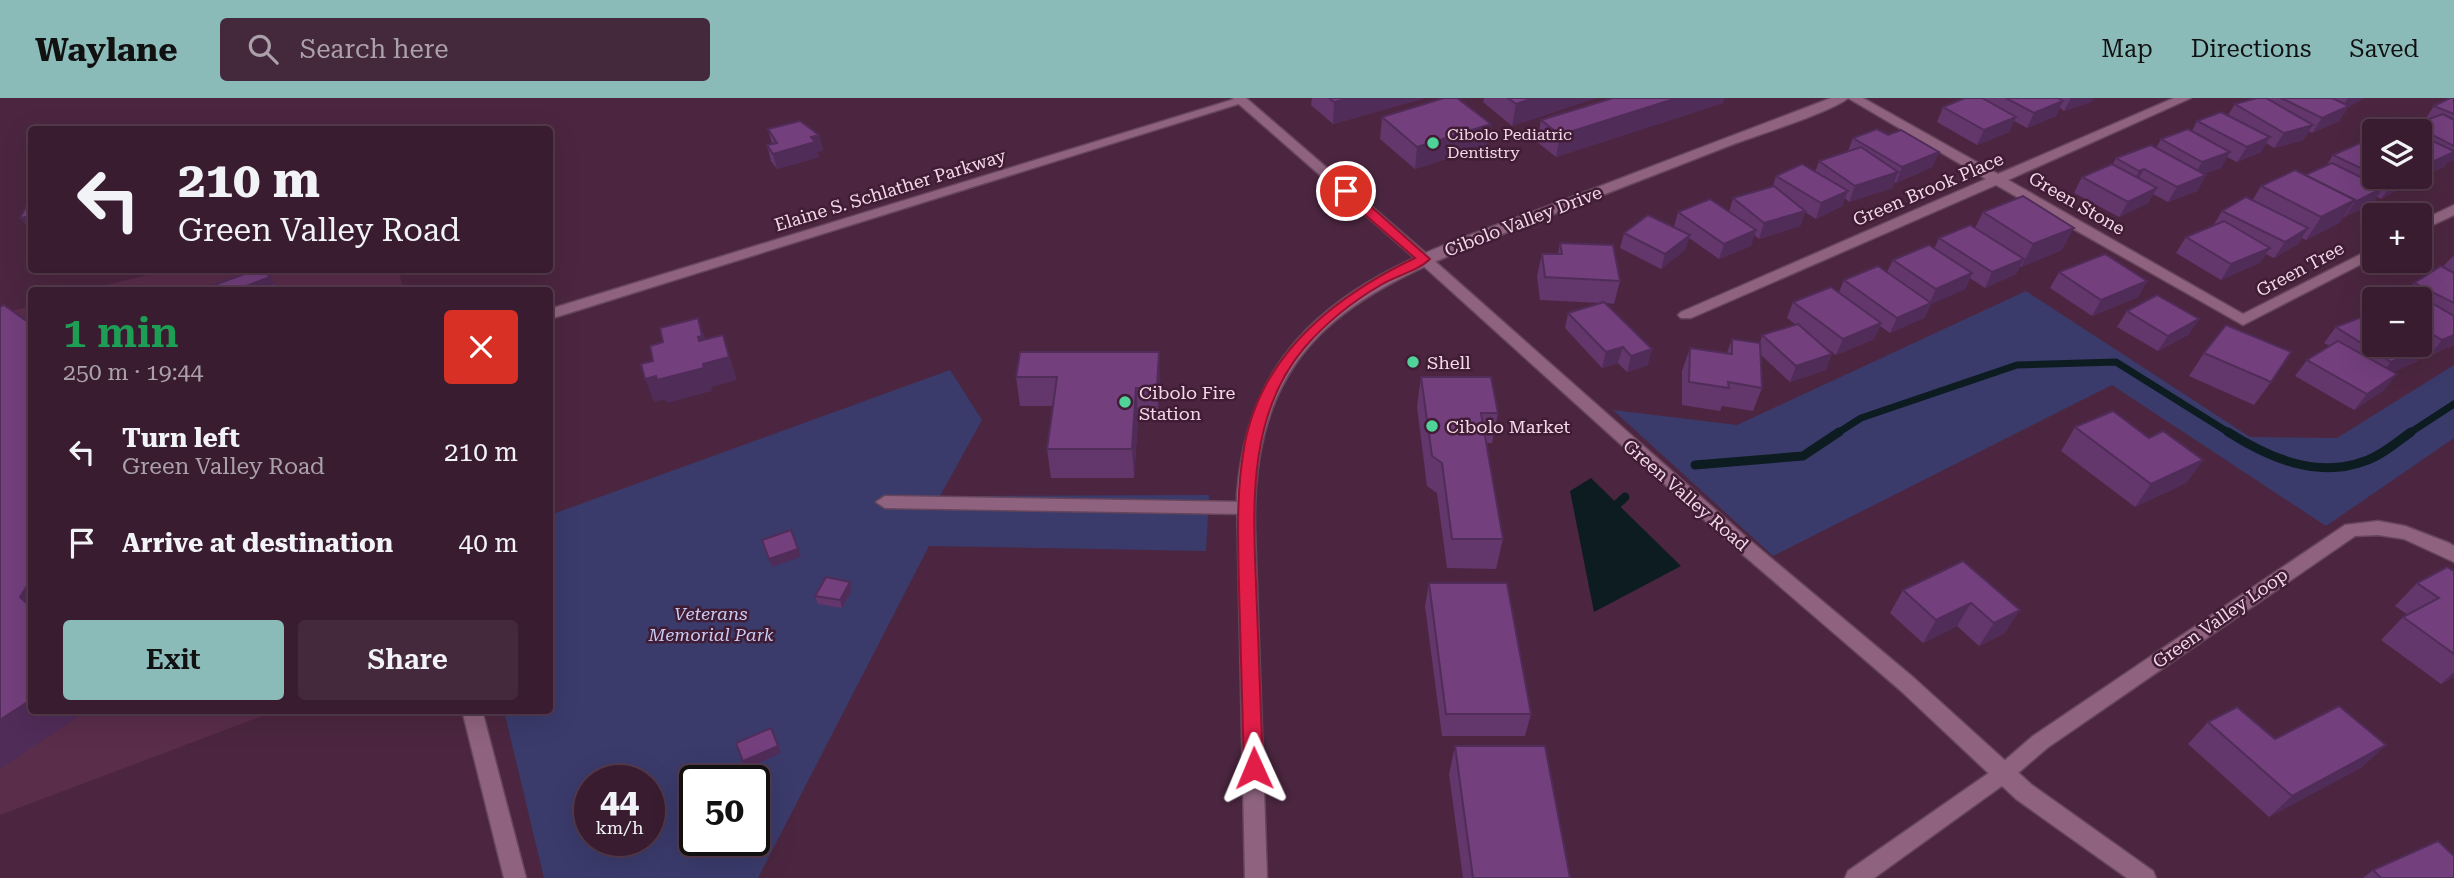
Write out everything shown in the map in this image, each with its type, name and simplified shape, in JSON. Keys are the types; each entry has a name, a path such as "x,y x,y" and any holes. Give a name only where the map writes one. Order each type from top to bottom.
{"street":[{"name":"Cibolo Valley Drive","path":"1256,878 1245,508 1251,447 1262,410 1279,375 1299,345 1328,317 1374,283 1424,259 1842,98"},
{"name":"Green Stone","path":"1854,98 2243,320"},
{"name":"Green Brook Place","path":"1686,315 2185,98"},
{"name":"Green Valley Road","path":"1240,100 1424,259 1576,398 1907,684 2003,774 2145,878"},
{"name":"Elaine S. Schlather Parkway","path":"553,313 1240,100"},
{"path":"2432,221 2454,209"},
{"name":"Green Tree","path":"2243,320 2362,258"},
{"path":"884,502 1245,508"},
{"name":"Green Valley Loop","path":"1856,878 2003,774 2040,742 2351,530 2385,528 2412,534 2454,555"},
{"path":"473,714 515,878"}],"shaded area":[{"path":"154,273 399,273 403,287 100,287"},
{"path":"28,307 28,714 267,714 0,815 0,314"},
{"path":"1591,478 1681,566 1594,612 1570,491"}],"green space":[{"path":"2026,291 2250,437 2337,438 2454,365 2454,438 2326,526 2112,385 1773,556 1613,410 1737,425"},
{"name":"Veterans Memorial Park","path":"950,370 982,420 940,496 1209,495 1206,551 929,546 770,855 770,765 679,765 679,856 769,856 758,878 544,878 505,714 553,714 553,514"}],"building":[{"path":"1329,98 1350,98 1334,102"},
{"path":"1444,98 1457,98 1491,124 1417,147 1382,117"},
{"path":"1508,98 1534,98 1516,104"},
{"path":"1613,98 1677,98 1560,135 1541,120"},
{"path":"1965,98 1982,98 2016,117 1984,130 1943,107"},
{"path":"2006,98 2058,98 2063,101 2034,113"},
{"path":"2266,98 2313,125 2284,133 2235,104"},
{"path":"2281,98 2332,98 2349,106 2322,118"},
{"path":"2454,98 2454,114 2434,106"},
{"path":"2221,112 2270,137 2247,147 2197,121"},
{"path":"2443,114 2454,120 2454,146 2432,135 2432,119 2429,119"},
{"path":"800,121 819,135 811,137 815,142 773,154 767,145 777,143 768,129"},
{"path":"1877,129 1888,135 1901,130 1939,152 1902,167 1853,138"},
{"path":"2188,129 2230,152 2202,162 2161,139"},
{"path":"2432,141 2454,151 2432,162"},
{"path":"2362,144 2362,169 2333,155"},
{"path":"2151,145 2206,175 2177,187 2116,158"},
{"path":"1861,147 1898,172 1855,186 1819,161"},
{"path":"2332,163 2362,178 2362,189 2381,189 2355,202 2305,175"},
{"path":"1802,164 1848,191 1821,203 1776,176"},
{"path":"2112,164 2157,188 2128,202 2082,177"},
{"path":"2295,170 2355,200 2321,217 2261,186"},
{"path":"1774,186 1805,211 1764,223 1733,198"},
{"path":"2023,196 2074,228 2033,244 1983,212"},
{"path":"2246,197 2308,228 2285,242 2222,211"},
{"path":"1710,199 1756,230 1724,244 1678,212"},
{"path":"28,203 28,217 20,218"},
{"path":"1648,215 1690,235 1665,254 1624,233"},
{"path":"2224,221 2270,248 2231,264 2186,237"},
{"path":"1970,225 2024,259 1992,272 1939,238"},
{"path":"1560,243 1613,245 1620,281 1545,277 1542,254 1562,254"},
{"path":"1929,245 1972,273 1936,289 1893,260"},
{"path":"2105,254 2147,281 2101,300 2059,272"},
{"path":"1878,266 1931,303 1897,318 1844,280"},
{"path":"2441,266 2454,273 2454,303 2432,292 2432,287 2422,287 2414,283"},
{"path":"248,273 267,273 270,277 244,287 208,287"},
{"path":"1831,287 1881,323 1843,339 1793,302"},
{"path":"2157,295 2199,319 2168,336 2127,311"},
{"path":"1604,302 1652,349 1631,356 1623,347 1606,352 1568,313"},
{"path":"2432,303 2454,316 2454,335 2442,340 2432,334"},
{"path":"4,305 28,322 28,584 20,597 28,604 28,702 0,720 0,307"},
{"path":"2362,317 2362,344 2336,327"},
{"path":"698,318 702,336 698,337 699,341 723,335 729,357 703,364 704,368 657,380 656,376 645,379 641,364 653,361 650,346 663,342 660,328"},
{"path":"1798,324 1832,354 1796,366 1762,335"},
{"path":"2226,325 2291,352 2271,382 2204,353"},
{"path":"1732,339 1760,343 1762,388 1728,382 1729,388 1689,382 1690,348 1732,354"},
{"path":"2338,341 2362,354 2362,357 2397,374 2367,394 2307,360"},
{"path":"1020,352 1159,352 1157,388 1136,388 1132,449 1047,449 1057,377 1016,377"},
{"path":"2383,357 2403,357 2391,362"},
{"path":"1421,377 1491,377 1498,413 1481,413 1503,539 1452,539 1442,463 1432,456"},
{"path":"2113,411 2149,438 2163,431 2203,460 2151,484 2075,427"},
{"path":"791,530 798,549 769,559 762,540"},
{"path":"1963,561 2020,610 1994,623 1971,603 1936,620 1903,590"},
{"path":"2447,567 2454,571 2454,654 2403,617 2439,598 2417,583"},
{"path":"826,577 850,582 840,600 815,596"},
{"path":"1429,583 1507,583 1531,714 1446,714"},
{"path":"2339,706 2386,745 2292,796 2208,722 2237,707 2275,739"},
{"path":"771,728 778,746 743,761 736,743"},
{"path":"1455,746 1545,746 1570,878 1473,878"},
{"path":"2438,841 2454,856 2454,878 2381,878 2373,870"}],"waterway":[{"path":"1836,434 1861,418 2017,365 2116,362 2231,434"},
{"path":"2410,432 2454,404"},
{"path":"2228,432 2277,457 2311,467 2329,468 2371,459 2410,432"},
{"path":"1695,465 1803,456 1836,434"},
{"path":"1612,509 1625,497"}],"place":[{"name":"Cibolo Pediatric Dentistry","path":"1433,143"},
{"name":"Shell","path":"1413,362"},
{"name":"Cibolo Fire Station","path":"1125,402"},
{"name":"Cibolo Market","path":"1432,426"}],"route":[{"path":"1254,768 1245,508 1251,447 1262,410 1279,375 1299,345 1328,317 1374,283 1424,259 1346,191"}]}
